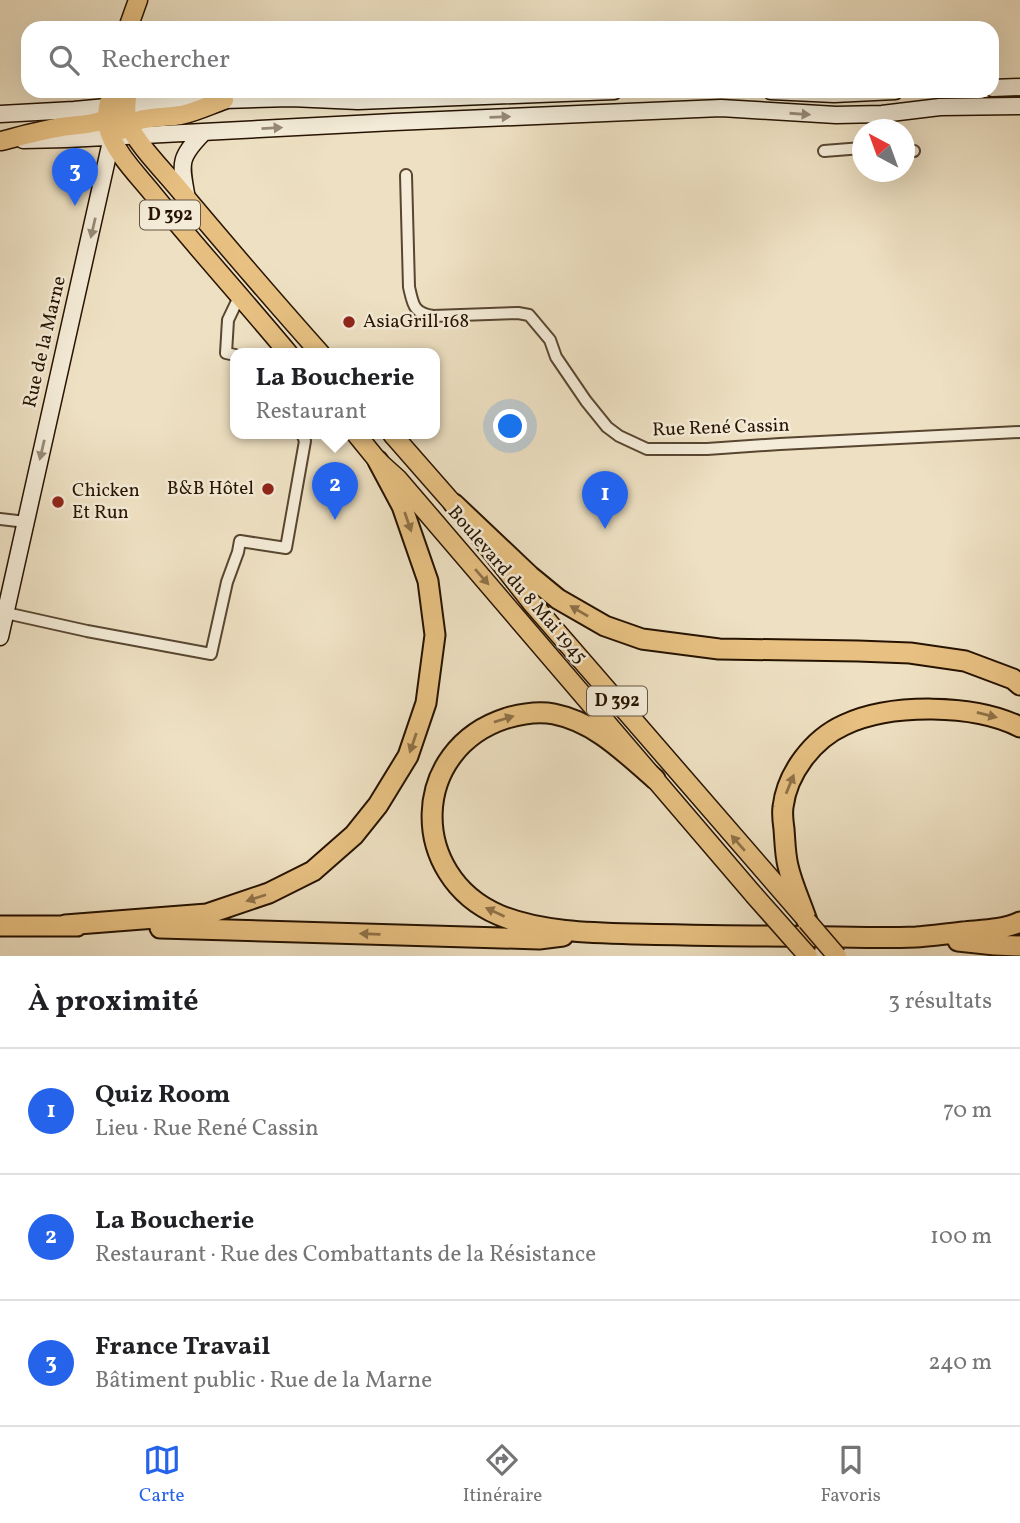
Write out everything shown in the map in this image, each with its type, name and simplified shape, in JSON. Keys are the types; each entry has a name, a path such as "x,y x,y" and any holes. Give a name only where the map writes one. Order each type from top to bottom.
{"highway":[{"path":"65,926 206,914 269,893 313,871 354,835 378,805 408,756 422,716 435,635 428,581 402,506 384,467"},
{"path":"454,504 558,599 606,626 642,639 719,649 910,653 965,662 1013,679 1020,685"},
{"path":"807,921 788,866 783,809 792,776 809,752 843,725 897,711 942,709 974,712 1020,727"},
{"path":"655,779 595,730 553,713 513,716 492,723 474,733 458,747 442,772 433,799 432,819 440,857 461,889 479,904 498,914 520,923 585,933 915,937 1020,946"},
{"path":"915,937 998,929 1020,922"},
{"path":"0,926 539,939 585,933"}],"main road":[{"path":"130,21 138,0"},
{"path":"143,21 146,0"},
{"path":"999,88 1020,87"},
{"path":"0,114 224,100 291,98 358,102 451,98"},
{"path":"132,130 143,118 180,115 224,100"},
{"path":"132,130 204,132 721,108 836,115 882,114 940,107 1020,106"},
{"path":"115,108 132,130"},
{"path":"115,108 132,130"},
{"path":"1,141 61,127 85,125 115,108"},
{"name":"D 392","path":"115,108 128,163 284,348"},
{"name":"Rue de la Marne","path":"0,637 115,108"},
{"name":"D 392","path":"132,130 187,199 316,348"},
{"path":"187,199 182,162 188,148 204,132"},
{"name":"Boulevard du 8 Mai 1945","path":"360,439 807,956"},
{"name":"Boulevard du 8 Mai 1945","path":"397,439 454,504 531,602 837,956"},
{"path":"384,467 411,455"}],"street":[{"path":"824,151 852,149"},
{"name":"Rue René Cassin","path":"406,175 409,287 417,310 424,315 433,316 518,313 529,315 550,340 556,357 593,410 607,427 632,443 647,449 707,449 1020,432"},
{"path":"230,354 228,320 240,295"},
{"path":"6,613 211,654 227,582 240,541 286,548 304,439"},
{"path":"0,519 26,522"}],"place":[{"name":"France Travail","path":"75,206"},
{"name":"AsiaGrill 168","path":"349,322"},
{"name":"B&B Hôtel","path":"268,489"},
{"name":"Chicken Et Run","path":"58,502"},
{"name":"La Boucherie","path":"335,520"},
{"name":"Quiz Room","path":"605,529"}]}
